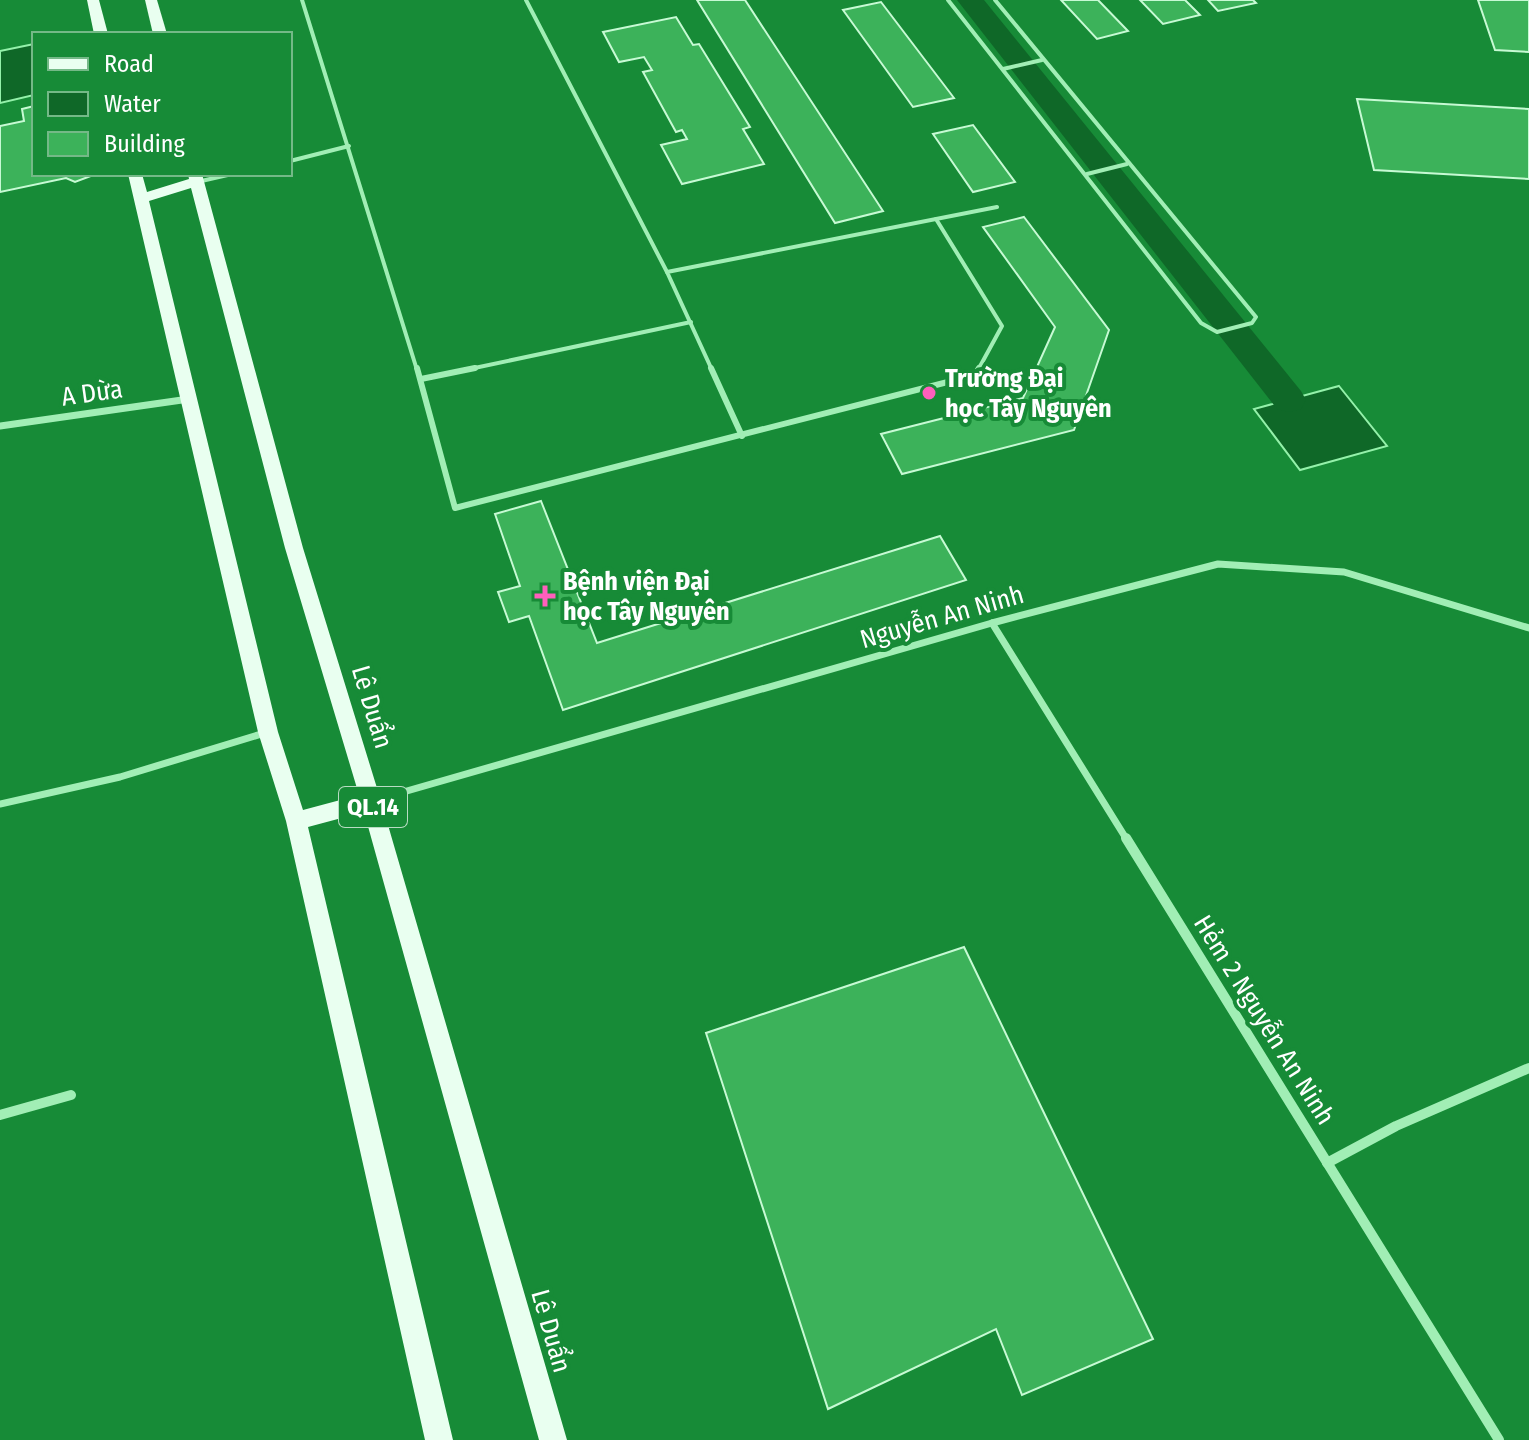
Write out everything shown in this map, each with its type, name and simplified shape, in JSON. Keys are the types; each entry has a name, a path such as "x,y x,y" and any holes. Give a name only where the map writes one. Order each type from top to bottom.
{"main road":[{"path":"93,0 101,32"},
{"path":"151,0 159,32"},
{"path":"136,176 268,732 296,821 439,1440"},
{"path":"141,198 196,178"},
{"name":"Lê Duẩn","path":"196,178 294,548 371,801 553,1440"},
{"path":"296,821 371,801"}],"street":[{"name":"A Dừa","path":"0,426 189,399"},
{"name":"Nguyễn An Ninh","path":"371,801 992,623 1218,564 1344,572 1529,628"},
{"name":"Hẻm 2 Nguyễn An Ninh","path":"992,623 1499,1440"},
{"path":"0,804 120,777 268,732"},
{"path":"1327,1163 1396,1126 1529,1068"},
{"path":"0,1115 71,1095"}],"lane":[{"path":"302,0 421,379 455,508 975,375 1002,326 936,219"},
{"path":"526,0 667,272 742,436"},
{"path":"948,0 1201,323 1217,332 1252,323 1256,317 1039,61 995,0"},
{"path":"1003,69 1039,61"},
{"path":"292,160 349,146"},
{"path":"1087,174 1127,164"},
{"path":"667,272 997,207"},
{"path":"421,379 691,322"}],"water":[{"path":"32,44 32,95 0,103 0,51"},
{"path":"1339,386 1387,446 1300,470 1254,409"}],"building":[{"path":"697,0 745,0 883,211 835,223"},
{"path":"1061,0 1098,0 1128,31 1097,39"},
{"path":"1140,0 1185,0 1200,15 1163,24"},
{"path":"1208,0 1253,0 1256,3 1218,11"},
{"path":"1478,0 1529,0 1529,52 1495,50"},
{"path":"881,2 954,98 913,107 843,10"},
{"path":"676,17 693,45 699,44 750,127 743,129 764,164 682,184 661,145 687,139 682,130 676,132 643,72 652,70 644,57 619,62 603,32"},
{"path":"1357,99 1529,109 1529,179 1374,170"},
{"path":"32,106 32,176 91,176 75,182 66,178 0,192 0,126 24,121 22,109"},
{"path":"973,125 1015,182 973,192 933,134"},
{"path":"1024,217 1109,330 1074,430 902,474 881,434 1023,398 1055,327 983,227"},
{"path":"541,501 597,643 940,536 966,580 563,710 529,616 509,622 498,592 520,586 495,514"},
{"path":"964,947 1153,1339 1022,1395 996,1329 828,1409 706,1033"}],"waterway":[{"path":"970,0 1289,400"}],"place":[{"name":"Trường Đại học Tây Nguyên","path":"929,393"},
{"name":"Bệnh viện Đại học Tây Nguyên","path":"545,596"}]}
